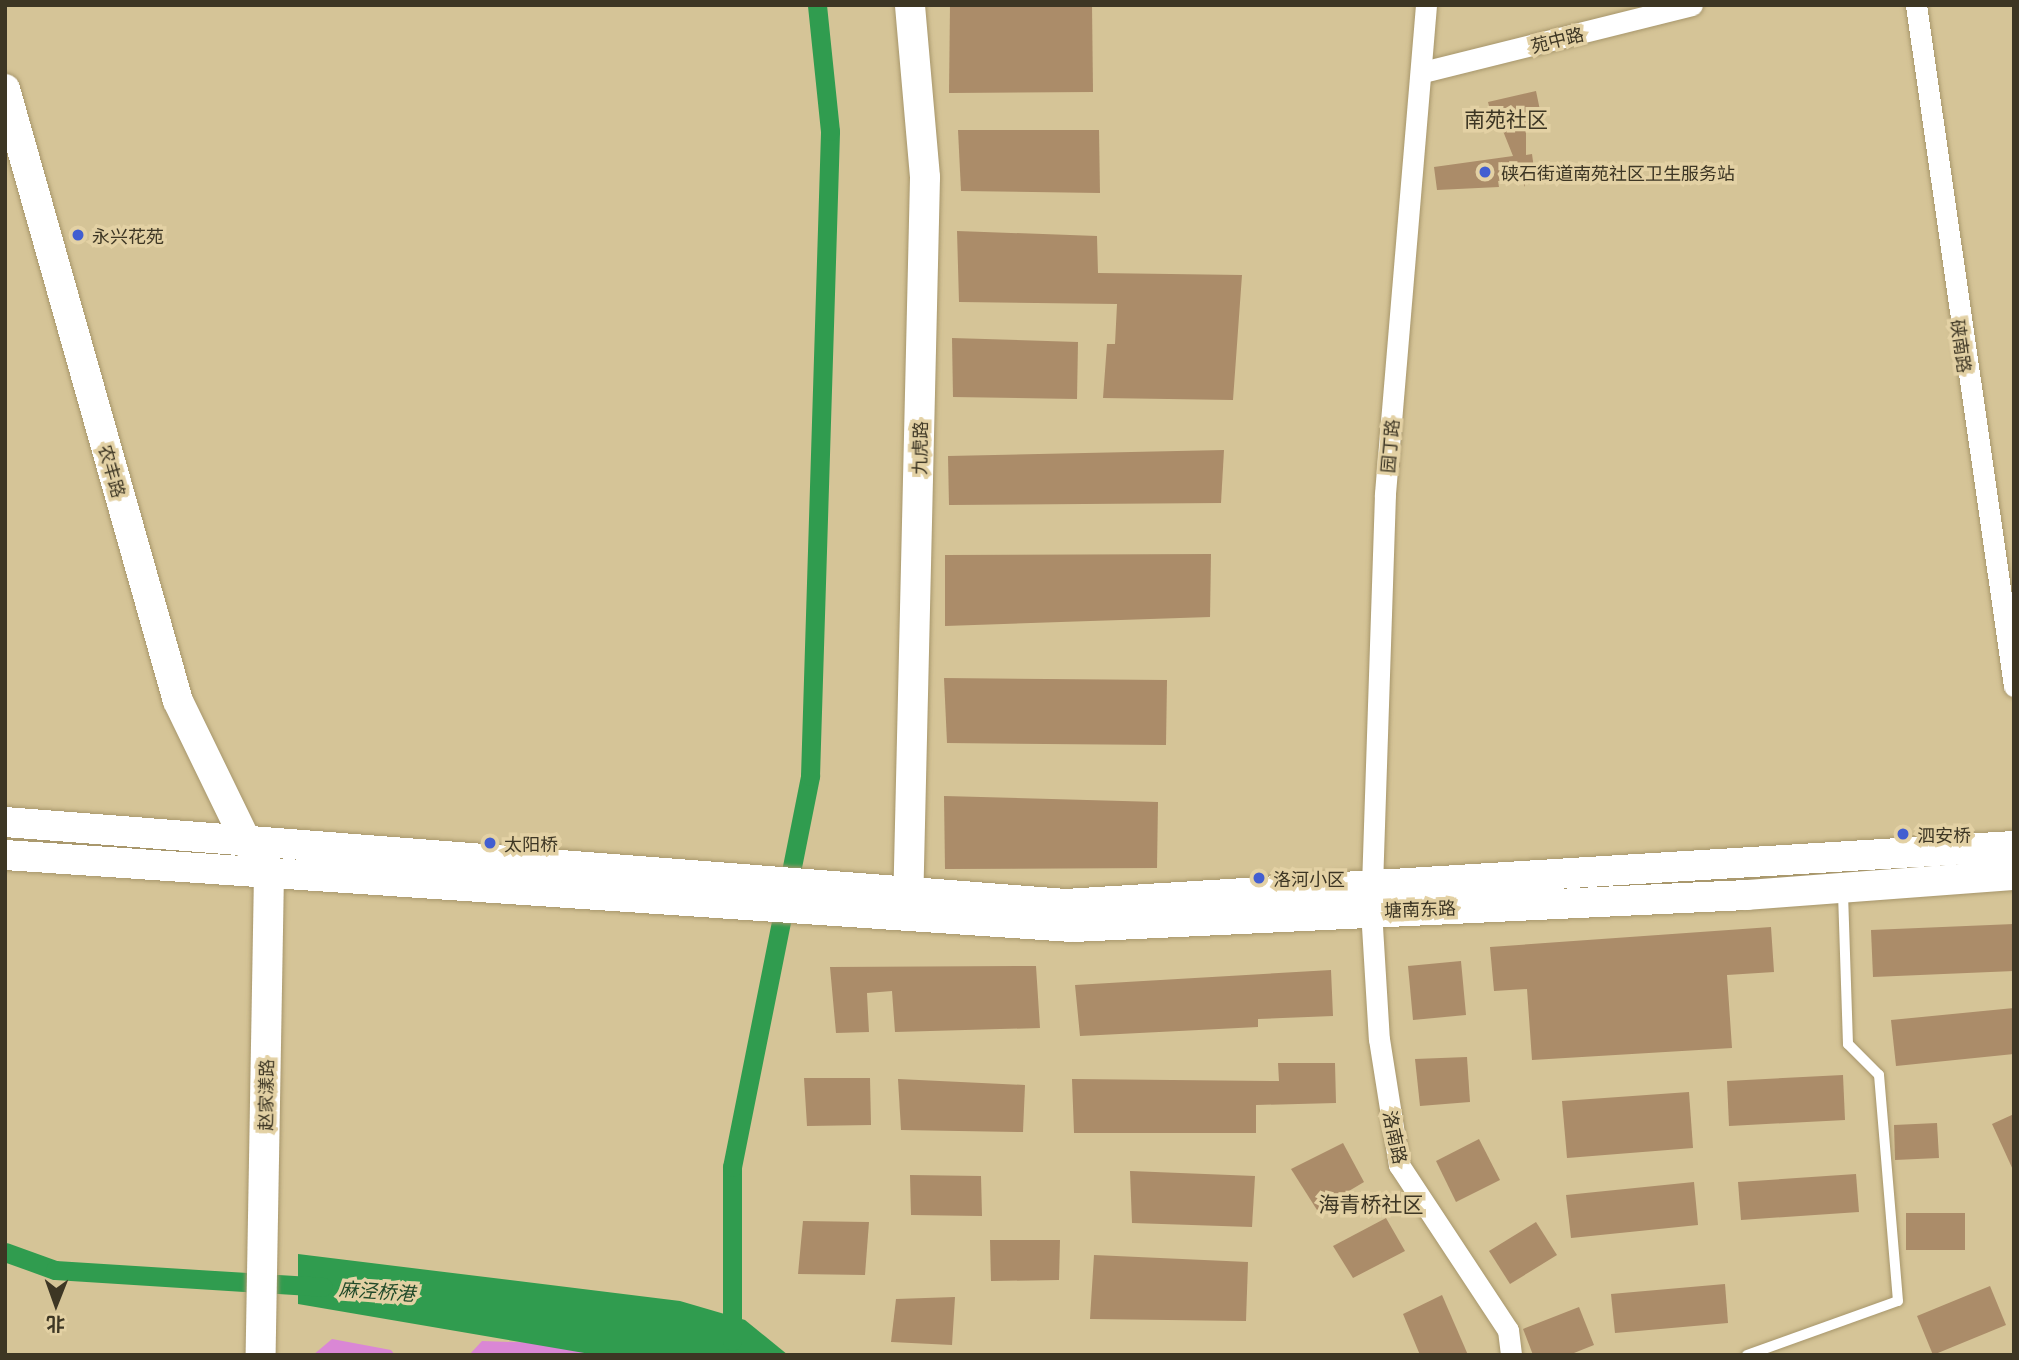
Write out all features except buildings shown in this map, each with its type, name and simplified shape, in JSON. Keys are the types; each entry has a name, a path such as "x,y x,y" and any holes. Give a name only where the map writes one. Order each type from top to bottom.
{"main road":[{"name":"九虎路","path":"908,904 925,177 910,5"},
{"name":"农丰路","path":"5,89 178,701 247,843"},
{"path":"5,822 247,843 746,893"},
{"path":"247,843 269,873"},
{"name":"塘南东路","path":"1842,873 2014,846"},
{"path":"5,855 269,873 746,893"},
{"name":"赵家漾路","path":"261,1355 269,873"},
{"name":"塘南东路","path":"746,893 908,904 1065,904 1371,899 1842,873 2014,876"}],"street":[{"name":"园丁路","path":"1371,899 1385,494 1423,72 1426,5"},
{"name":"苑中路","path":"1423,72 1692,5"},
{"name":"硖南路","path":"1916,5 2014,686"},
{"name":"洛南路","path":"1371,899 1379,1039 1399,1165 1508,1330 1511,1355"}],"lane":[{"path":"1747,1355 1898,1301 1879,1075 1848,1044 1842,873"}],"shaded area":[{"path":"332,1339 391,1350 395,1355 313,1355"},
{"path":"482,1341 574,1344 600,1355 469,1355"}],"water":[{"path":"298,1254 680,1301 745,1320 788,1355 596,1355 298,1304"}],"waterway":[{"path":"732,1341 732,1167 810,776 830,131 817,5"},
{"name":"麻泾桥港","path":"5,1252 55,1270 322,1287"}],"place":[{"name":"硖石街道南苑社区卫生服务站","path":"1485,172"},
{"name":"永兴花苑","path":"78,235"},
{"name":"泗安桥","path":"1903,834"},
{"name":"太阳桥","path":"490,843"},
{"name":"洛河小区","path":"1259,878"}],"district":[{"name":"南苑社区","path":"1506,118"},
{"name":"海青桥社区","path":"1371,1203"}]}
